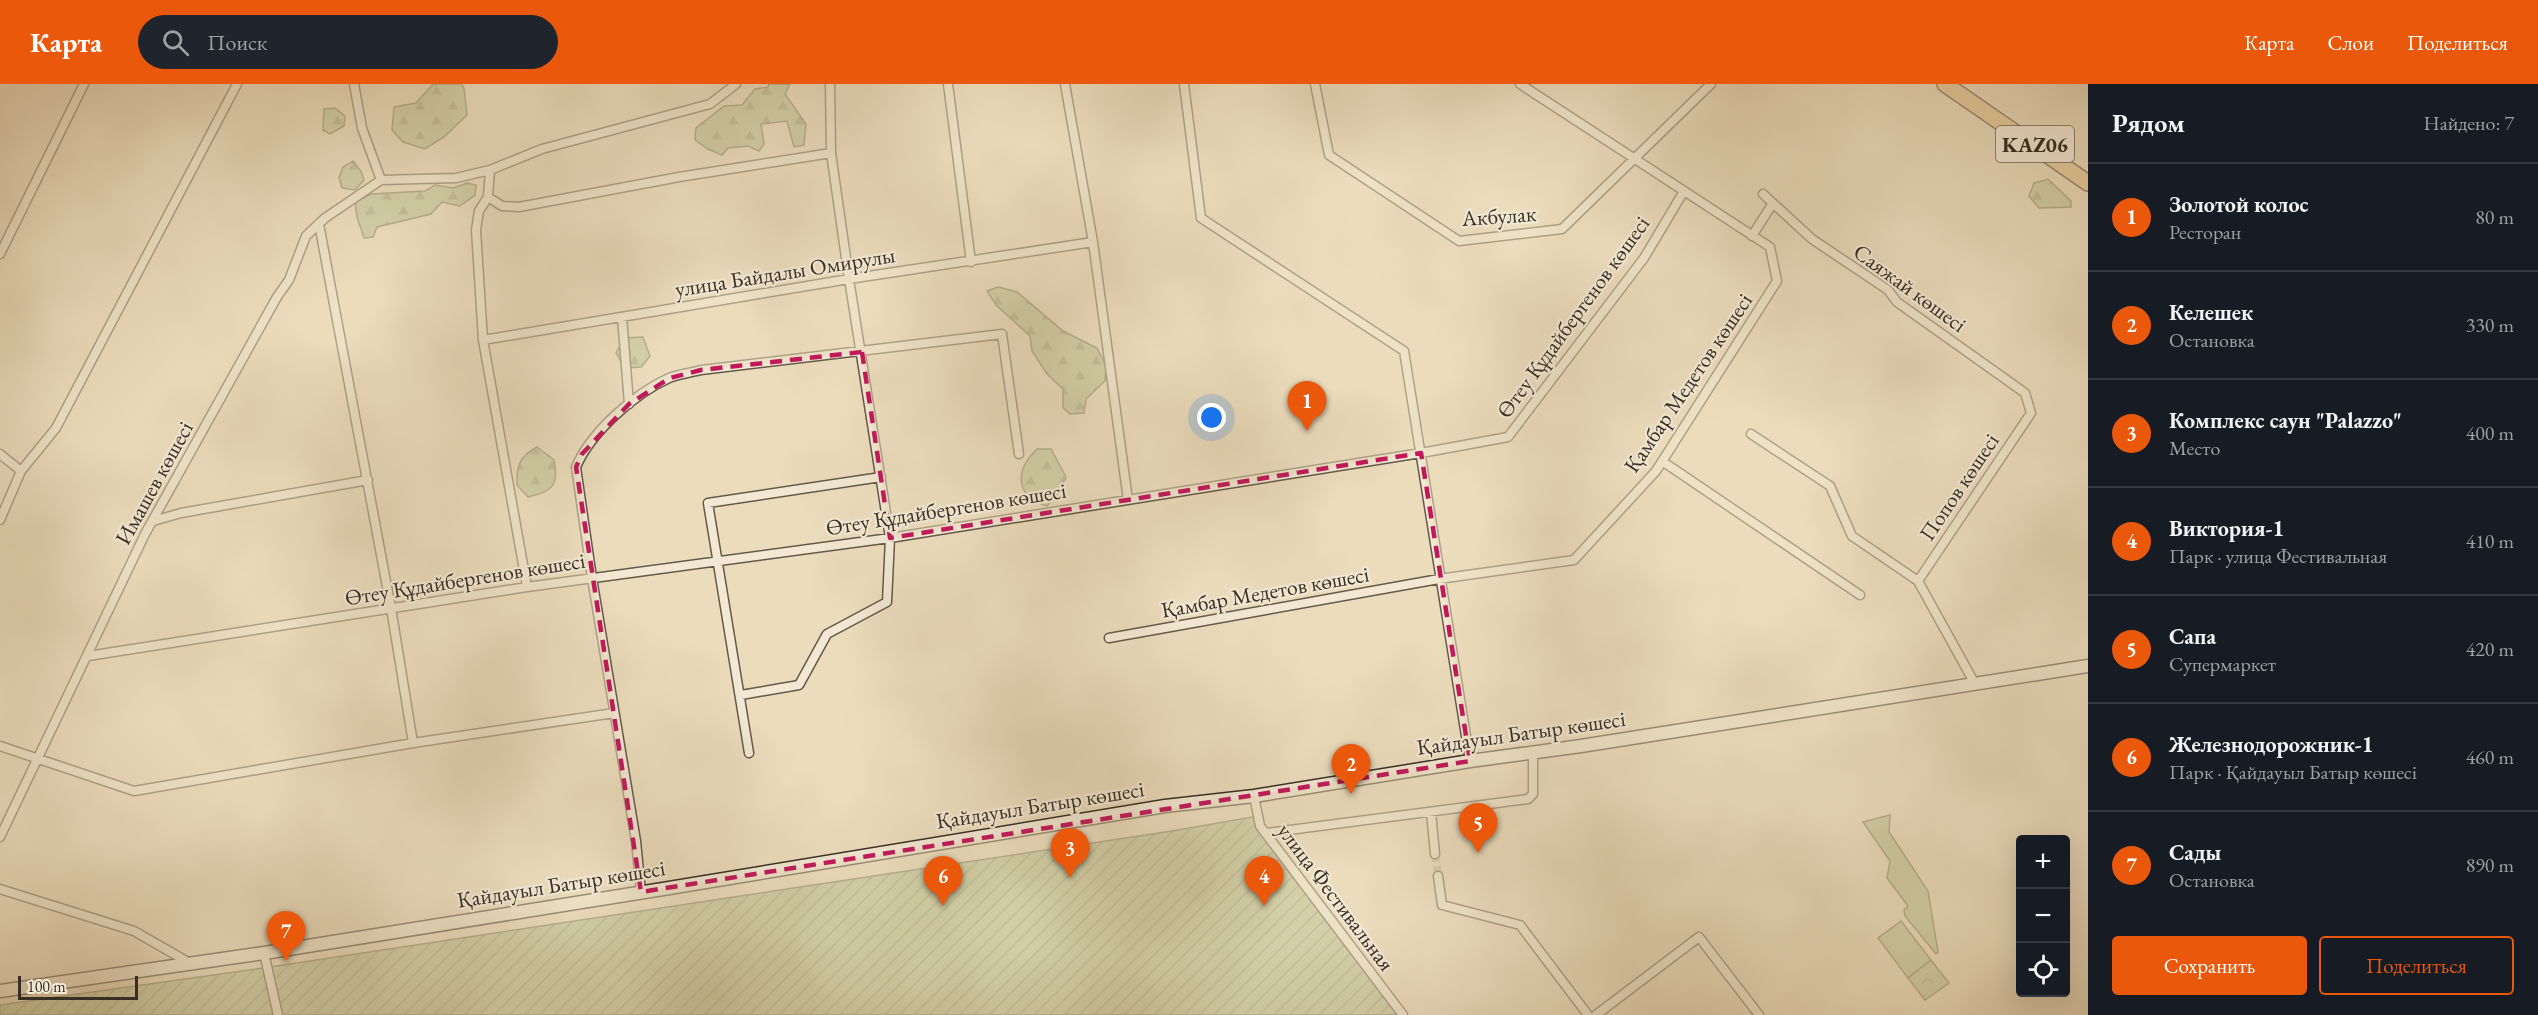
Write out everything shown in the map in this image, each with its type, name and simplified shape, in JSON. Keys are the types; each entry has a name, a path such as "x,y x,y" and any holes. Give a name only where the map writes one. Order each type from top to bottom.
{"highway":[{"name":"KАZ06","path":"1945,84 2088,183"}],"street":[{"path":"0,254 84,84"},
{"path":"0,520 21,471 56,428 237,84"},
{"path":"354,84 362,128 381,180 456,178 490,170 542,149 710,105 736,84"},
{"path":"741,695 799,685 828,634 887,602 890,538 831,153 830,84"},
{"path":"948,84 971,262"},
{"path":"1065,84 1093,242 1128,500"},
{"path":"1184,84 1201,218 1404,351 1470,761"},
{"name":"Акбулак","path":"1315,84 1329,155 1459,241 1562,229 1711,84"},
{"name":"Қамбар Медетов көшесі","path":"1109,638 1439,579 1574,560 1656,471 1778,281 1770,248 1520,84"},
{"path":"488,197 502,206 519,207 679,177 831,153"},
{"path":"490,170 488,197 479,211 476,230 483,340 527,587"},
{"name":"Имашев көшесі","path":"0,837 145,534 277,297 289,280 306,236 319,224 381,180"},
{"name":"Өтеу Құдайбергенов көшесі","path":"88,656 527,587 890,538 1508,437 1644,258 1684,191"},
{"name":"Саяжай көшесі","path":"1763,194 1812,240 1888,290 1897,303 2025,393 2031,413"},
{"path":"1752,236 1773,203"},
{"path":"319,224 392,608 413,743"},
{"name":"улица Байдалы Омирулы","path":"483,340 849,279 1093,242"},
{"path":"622,316 629,404"},
{"path":"641,892 636,841 576,467 582,454 599,432 643,393 670,378 701,370 1002,334 1019,454"},
{"name":"Попов көшесі","path":"1918,580 2031,413"},
{"path":"1752,434 1830,486 1852,536 1918,580 1975,684"},
{"path":"0,454 21,471"},
{"path":"1662,461 1860,595"},
{"path":"749,753 708,503 881,477"},
{"path":"153,521 181,513 368,480"},
{"name":"Қайдауыл Батыр көшесі","path":"0,991 188,962 264,953 1136,810 1254,796 2088,666"},
{"path":"0,746 134,791 413,743 614,713"},
{"path":"1266,834 1530,798 1533,794 1533,752"},
{"name":"улица Фестивальная","path":"1254,796 1260,826 1403,1015"},
{"path":"1431,812 1435,854"},
{"path":"1438,876 1442,905 1520,926 1588,1015"},
{"path":"0,889 134,932 188,962"},
{"path":"1596,1015 1699,937 1759,1015"},
{"path":"264,953 278,1015"}],"highlighted area":[{"path":"862,352 890,538 1421,453 1470,761 641,892 576,467 582,454 629,404 670,378 701,370"}],"green space":[{"path":"433,84 461,84 464,88 467,115 444,137 425,149 403,142 392,130 394,107 416,103"},
{"path":"769,84 790,84 785,94 806,124 804,145 794,147 787,121 761,124 764,144 759,151 748,146 728,148 722,155 695,140 696,128 724,106 742,105 755,89 768,87"},
{"path":"335,108 345,116 344,126 330,134 323,130 324,109"},
{"path":"353,161 361,171 364,180 355,190 342,188 339,178 343,167"},
{"path":"2048,179 2071,201 2071,207 2039,208 2029,196 2034,183"},
{"path":"467,183 476,185 475,195 460,206 442,202 431,214 377,227 373,237 364,238 355,202 371,194 425,191 435,185 453,188"},
{"path":"998,287 1017,292 1063,331 1097,348 1106,366 1105,381 1086,399 1084,413 1070,414 1063,408 1063,389 1047,374 1032,351 1030,336 996,305 987,291"},
{"path":"643,337 650,356 641,367 625,368 616,353 624,338"},
{"path":"537,447 554,460 554,482 543,493 528,497 517,485 517,472 523,458"},
{"path":"1037,449 1051,449 1066,477 1059,492 1047,506 1036,502 1029,496 1021,482 1024,466"},
{"path":"1890,815 1889,832 1928,891 1938,952 1936,954 1905,916 1904,910 1908,906 1887,878 1890,861 1863,822"},
{"path":"1258,816 1260,826 1403,1015 0,1015 0,1005 270,967 1172,831"},
{"path":"1901,921 1931,960 1908,978 1878,938"},
{"path":"1931,960 1949,983 1925,1000 1908,978"}],"tunnel":[{"path":"1435,854 1438,876"}],"place":[{"name":"Золотой колос","path":"1307,431"},
{"name":"Келешек","path":"1351,794"},
{"name":"Сапа","path":"1478,853"},
{"name":"Комплекс саун \"Palazzo\"","path":"1070,878"},
{"name":"Железнодорожник-1","path":"943,906"},
{"name":"Виктория-1","path":"1264,906"},
{"name":"Сады","path":"286,961"}]}
